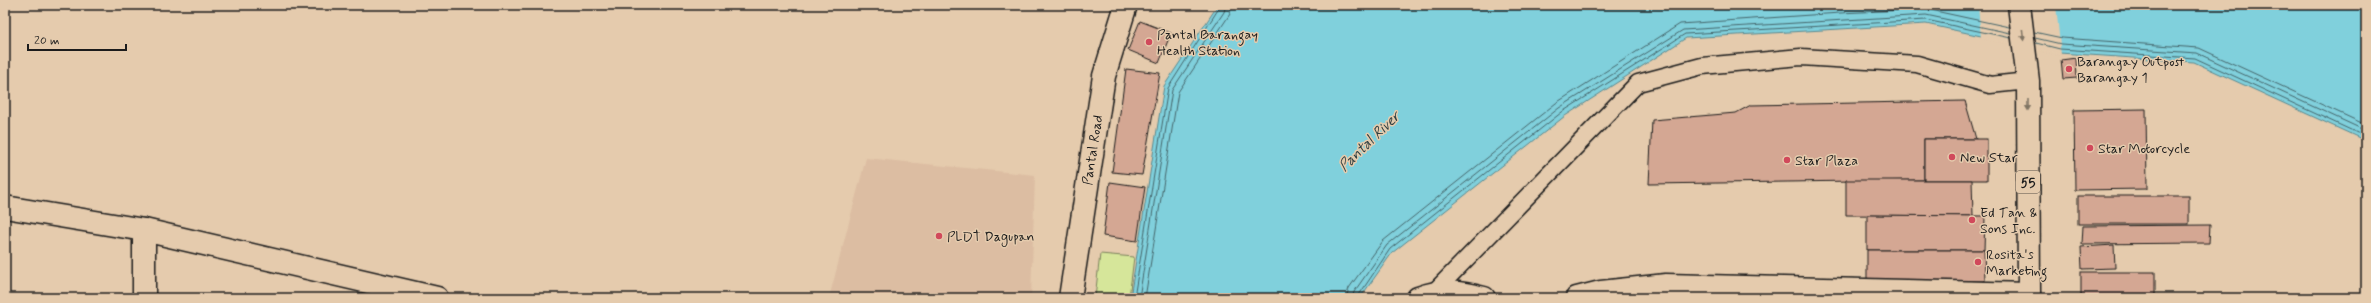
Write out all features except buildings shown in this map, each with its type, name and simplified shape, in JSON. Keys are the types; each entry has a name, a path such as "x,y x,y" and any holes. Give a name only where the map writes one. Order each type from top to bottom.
{"street":[{"name":"Pantal Road","path":"1070,298 1104,76 1126,5"},
{"name":"55","path":"2019,5 2027,73 2029,296"},
{"path":"5,207 144,230 437,298"},
{"path":"144,230 144,298"},
{"path":"1578,298 1601,292 1666,286 2029,296"},
{"path":"1426,295 1456,291 1484,298"}],"lane":[{"path":"1426,295 1638,83 1702,66 1801,57 1917,64 1990,85 2027,73"}],"shaded area":[{"name":"PLDT Dagupan","path":"866,158 1035,175 1031,298 829,298"}],"green space":[{"path":"1100,254 1134,257 1129,298 1095,298"}],"water":[{"name":"Pantal River","path":"1218,5 2366,5 2366,141 2194,62 2059,53 1926,24 1686,38 1565,116 1392,253 1360,298 1130,298 1164,86"}],"pier":[{"path":"1978,5 2056,5 2061,55 1981,38"}],"place":[{"name":"Pantal Barangay Health Station","path":"1149,42"},
{"name":"Barangay Outpost Barangay 1","path":"2069,69"},
{"name":"Star Motorcycle","path":"2090,148"},
{"name":"New Star","path":"1952,157"},
{"name":"Star Plaza","path":"1787,160"},
{"name":"Ed Tan & Sons Inc.","path":"1972,220"},
{"name":"PLDT Dagupan","path":"939,236"},
{"name":"Rosita's Marketing","path":"1978,262"}]}
